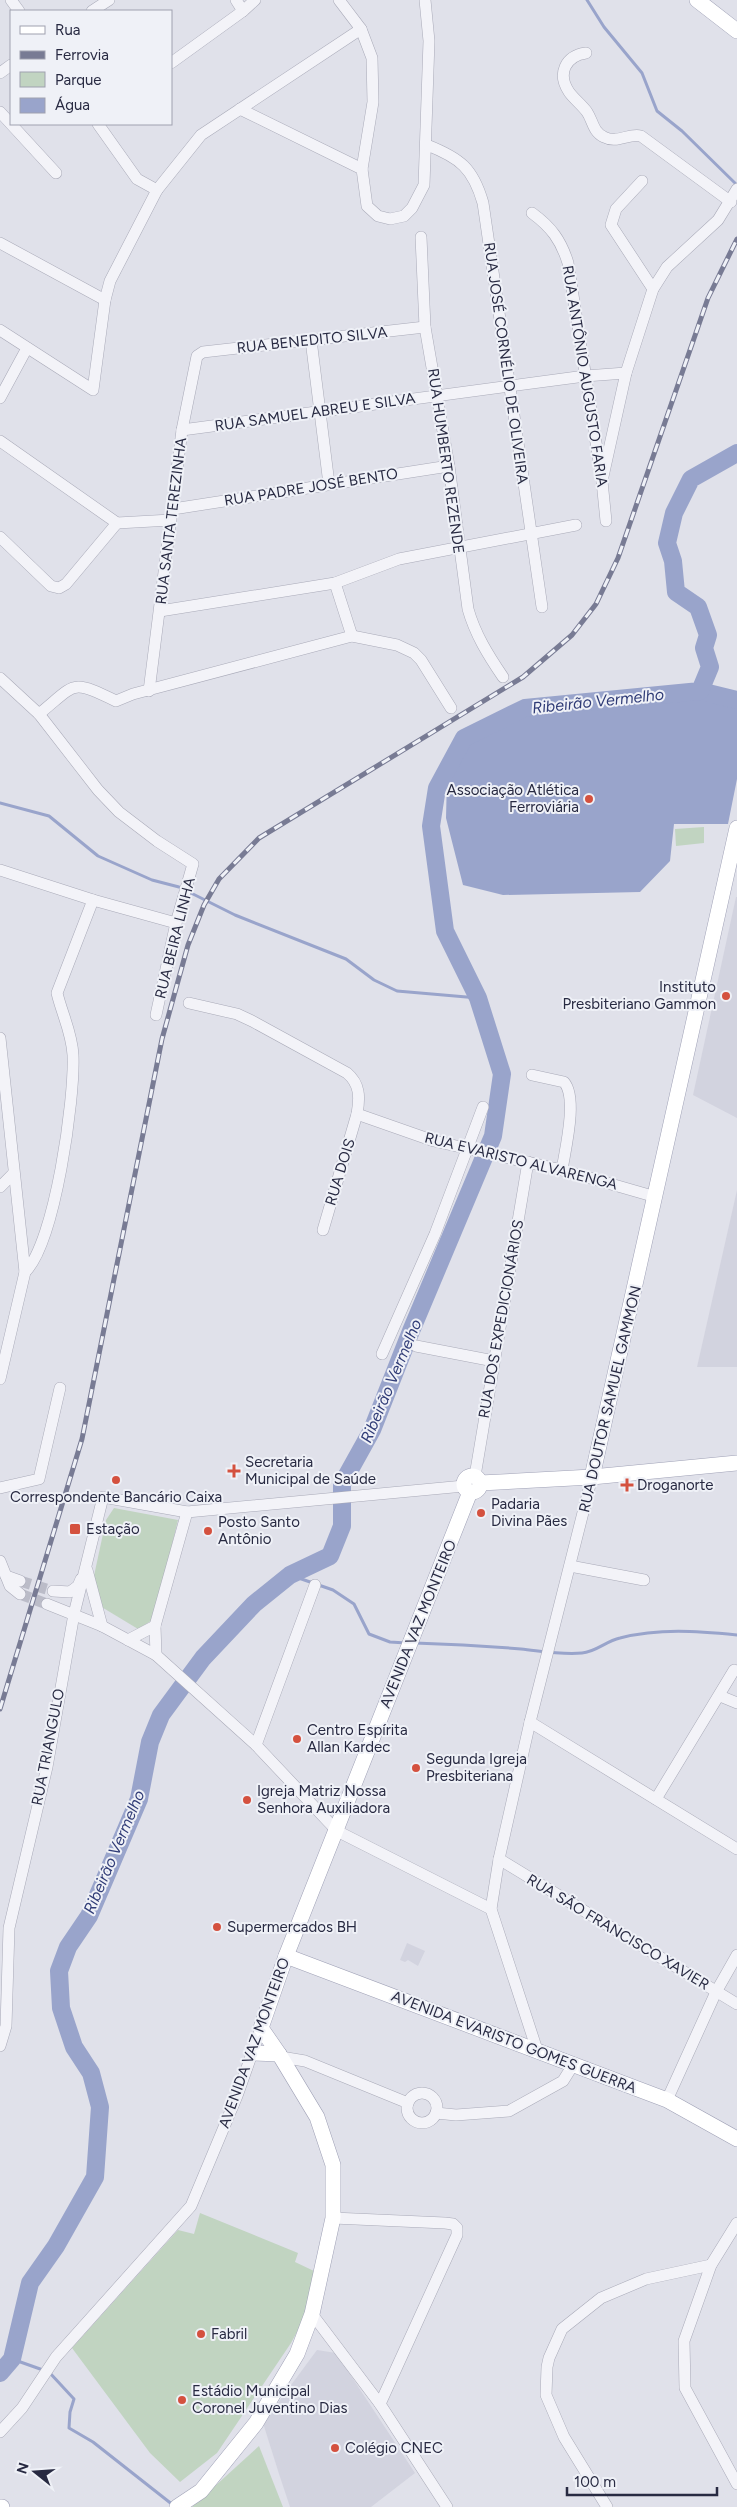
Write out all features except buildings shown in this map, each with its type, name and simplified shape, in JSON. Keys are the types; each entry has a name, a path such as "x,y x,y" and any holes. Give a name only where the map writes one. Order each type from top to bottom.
{"main road":[{"path":"697,0 737,31"},
{"name":"RUA DOUTOR SAMUEL GAMMON","path":"592,1477 656,1197 687,1044 737,828"},
{"path":"472,1484 592,1477 737,1463"},
{"name":"AVENIDA VAZ MONTEIRO","path":"260,2028 286,1956 337,1831 472,1484"},
{"name":"AVENIDA EVARISTO GOMES GUERRA","path":"286,1956 667,2100 737,2139"},
{"path":"268,2006 271,2031 280,2055"},
{"path":"177,2507 201,2491 256,2423 297,2354 312,2314 333,2218 333,2165 317,2117 280,2055 260,2028"},
{"path":"253,2054 280,2055"}],"street":[{"path":"94,10 109,0"},
{"path":"236,0 243,10"},
{"path":"172,62 256,0"},
{"path":"339,0 361,29 372,58 372,102 362,169 367,206 378,216 390,220 404,216 412,208 424,185 427,145 429,41 426,0"},
{"path":"0,330 93,390 105,300 110,281 157,190 201,135 361,29"},
{"path":"586,53 572,56 567,61 564,67 564,79 569,93 588,114 598,133 610,140 641,136 730,202"},
{"path":"240,109 362,169"},
{"path":"0,112 10,123"},
{"path":"12,125 56,173"},
{"path":"99,125 137,179 157,190"},
{"name":"RUA JOSÉ CORNÉLIO DE OLIVEIRA","path":"427,145 457,158 466,167 479,186 542,607"},
{"path":"642,181 616,209 611,222 612,229 653,289"},
{"path":"602,481 626,373 653,289 667,267 718,220 737,189"},
{"name":"RUA ANTÔNIO AUGUSTO FARIA","path":"532,213 545,223 563,246 568,263 602,481 606,521"},
{"name":"RUA HUMBERTO REZENDE","path":"421,237 426,327 449,466 458,547 468,609 474,628 485,651 503,677"},
{"path":"0,243 105,300"},
{"name":"RUA BENEDITO SILVA","path":"199,354 426,327"},
{"path":"311,340 329,484"},
{"path":"0,398 27,348"},
{"name":"RUA SANTA TEREZINHA","path":"149,690 182,430 194,364 199,354"},
{"name":"RUA SAMUEL ABREU E SILVA","path":"182,430 436,395 585,376 626,373"},
{"path":"0,441 117,524 66,584 57,588 51,586 0,536"},
{"name":"RUA PADRE JOSÉ BENTO","path":"117,524 329,484 449,466"},
{"path":"160,611 335,583 399,559 576,525"},
{"path":"335,583 352,636"},
{"path":"0,678 39,714 70,689 78,686 86,686 116,701 149,690 352,636 397,645 414,653 421,660 451,708"},
{"name":"RUA BEIRA LINHA","path":"39,714 98,790 119,812 157,841 192,862 192,873 176,923 156,1015"},
{"path":"0,870 93,900 176,923"},
{"path":"25,1272 32,1265 41,1248 57,1186 69,1119 73,1056 70,1031 58,998 58,987 93,900"},
{"name":"RUA DOIS","path":"189,1003 237,1014 346,1072 357,1083 359,1092 357,1114 323,1230"},
{"path":"0,1038 5,1127 13,1174 25,1272 0,1379"},
{"path":"532,1075 564,1082 568,1088 568,1132 562,1170"},
{"path":"382,1354 470,1150 483,1107"},
{"name":"RUA EVARISTO ALVARENGA","path":"357,1114 470,1150 562,1170 656,1197"},
{"name":"RUA DOS EXPEDICIONÁRIOS","path":"472,1484 528,1162"},
{"path":"0,1187 13,1174"},
{"path":"416,1346 494,1361"},
{"path":"0,1488 39,1479 60,1388"},
{"name":"RUA DOUTOR SAMUEL GAMMON","path":"538,2052 491,1909 499,1859 530,1722 592,1477"},
{"path":"156,1655 155,1626 186,1512 325,1498 357,1497 472,1484"},
{"name":"RUA TRIANGULO","path":"0,2046 6,2026 9,1928 46,1767 74,1614 103,1497 186,1512"},
{"path":"0,1561 10,1586 20,1594"},
{"path":"570,1566 644,1580"},
{"path":"54,1591 62,1593 75,1589 86,1568"},
{"path":"86,1568 102,1626"},
{"path":"6,1576 20,1581"},
{"path":"256,1745 315,1585"},
{"path":"47,1604 102,1626 156,1655 256,1745 337,1831 491,1909"},
{"path":"128,1640 155,1626"},
{"path":"656,1799 734,1670"},
{"path":"720,1696 737,1703"},
{"path":"530,1722 737,1849"},
{"name":"RUA SÃO FRANCISCO XAVIER","path":"499,1859 737,2004"},
{"path":"667,2100 716,1992 737,1955"},
{"name":"AVENIDA VAZ MONTEIRO","path":"0,2432 22,2408 56,2357 191,2206 253,2054 260,2028"},
{"path":"280,2055 305,2062 408,2103"},
{"path":"436,2113 456,2116 509,2111 563,2081 573,2065"},
{"path":"427,2094 434,2100 436,2113 430,2120 417,2122 408,2112 408,2103 414,2096 427,2094"},
{"path":"333,2218 445,2223 453,2224 457,2228 457,2235 380,2404"},
{"path":"737,2223 711,2265 684,2341 685,2388 737,2484"},
{"path":"607,2507 564,2437 546,2395 549,2358 562,2329 601,2298 646,2279 711,2265"},
{"path":"312,2314 380,2404 447,2507"}],"shaded area":[{"name":"Instituto Presbiteriano Gammon","path":"737,897 737,1118 693,1095"},
{"path":"737,1190 737,1367 697,1367"},
{"path":"407,1943 425,1951 418,1966 408,1960 405,1962 400,1960"},
{"name":"Colégio CNEC","path":"317,2350 336,2353 415,2473 371,2507 290,2507 263,2423"}],"green space":[{"path":"704,827 704,843 676,846 675,829"},
{"path":"114,1508 178,1520 154,1619 138,1629 100,1606 92,1585 106,1520"},
{"name":"Estádio Municipal Coronel Juventino Dias","path":"200,2213 298,2253 295,2262 314,2271 304,2319 291,2343 217,2453 180,2482 150,2453 72,2348 178,2230 194,2234"},
{"path":"259,2446 283,2507 192,2507"}],"water":[{"name":"Associação Atlética Ferroviária","path":"692,697 737,708 737,779 728,824 674,824 670,861 640,892 503,895 463,885 446,818 447,777 468,742 516,717"}],"waterway":[{"path":"587,0 604,27 642,73 657,111 682,131 737,185"},
{"name":"Ribeirão Vermelho","path":"0,2373 12,2359 30,2283 56,2246 95,2177 100,2107 91,2073 74,2047 61,2008 59,1971 68,1947 89,1916 139,1799 150,1742 161,1715 203,1658 254,1604 290,1575 330,1556 342,1526 342,1484 372,1430 411,1331 493,1136 502,1074 478,998 445,931 431,826 437,788 464,738 525,708 700,691 710,667 704,648 708,635 698,607 676,592 673,561 667,543 674,513 691,479 737,453"},
{"name":"Ribeirão Vermelho","path":"700,691 737,700"},
{"path":"0,803 49,816 98,856 152,880 179,887 235,915 346,959 374,980 397,991 478,998"},
{"path":"290,1575 333,1590 354,1604 369,1634 390,1642 406,1643"},
{"path":"415,1643 574,1653 592,1651 610,1641 649,1633 693,1632 737,1635"},
{"path":"12,2359 43,2370"},
{"path":"49,2372 74,2399 70,2412 69,2428 93,2442 173,2505"}],"tunnel":[{"path":"20,1581 53,1591"},
{"path":"20,1594 47,1604"}],"railway":[{"path":"0,1709 82,1439 162,1039 188,945 204,905 219,879 259,838 523,677 572,635 596,604 618,558 708,298 737,239"}],"place":[{"name":"Associação Atlética Ferroviária","path":"589,799"},
{"name":"Instituto Presbiteriano Gammon","path":"726,996"},
{"name":"Secretaria Municipal de Saúde","path":"234,1471"},
{"name":"Correspondente Bancário Caixa","path":"116,1480"},
{"name":"Droganorte","path":"627,1485"},
{"name":"Padaria Divina Pães","path":"481,1513"},
{"name":"Estação","path":"75,1529"},
{"name":"Posto Santo Antônio","path":"208,1531"},
{"name":"Centro Espírita Allan Kardec","path":"297,1739"},
{"name":"Segunda Igreja Presbiteriana","path":"416,1768"},
{"name":"Igreja Matriz Nossa Senhora Auxiliadora","path":"247,1800"},
{"name":"Supermercados BH","path":"217,1927"},
{"name":"Fabril","path":"201,2334"},
{"name":"Estádio Municipal Coronel Juventino Dias","path":"182,2400"},
{"name":"Colégio CNEC","path":"335,2448"}]}
